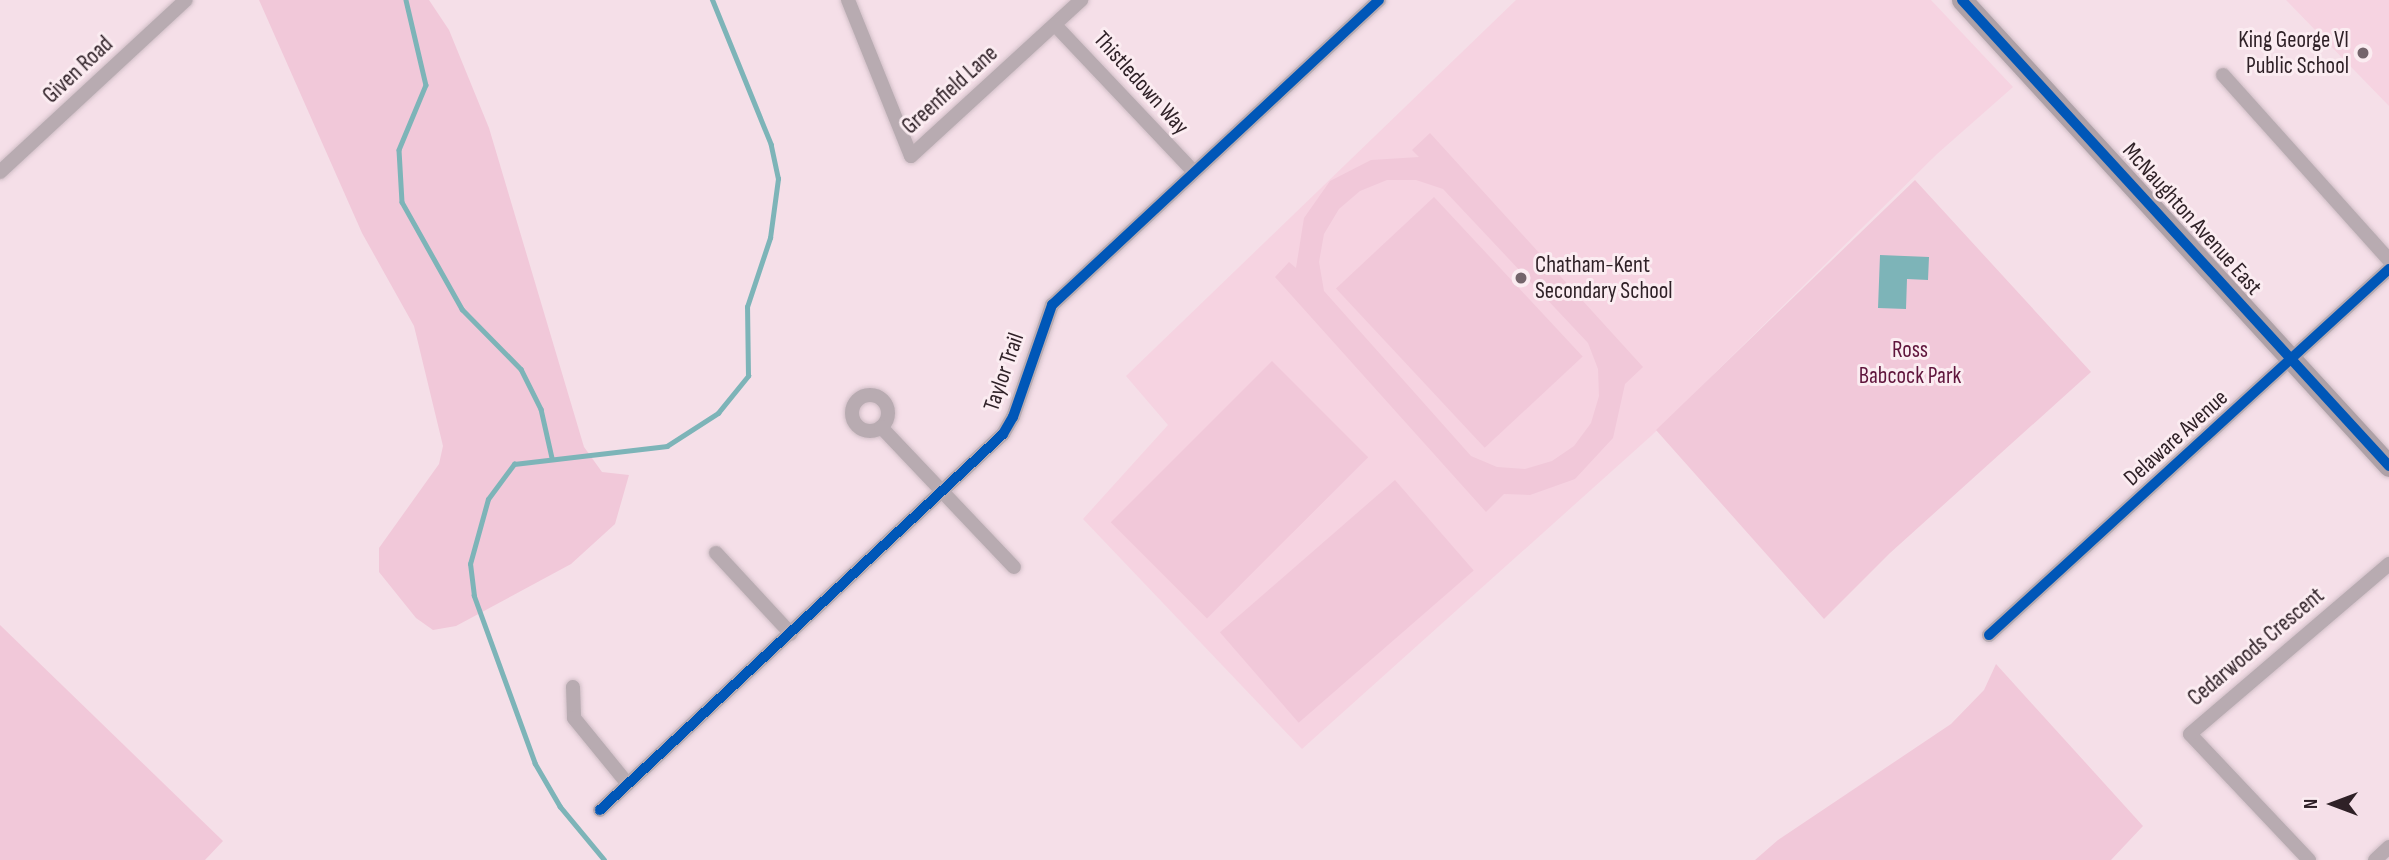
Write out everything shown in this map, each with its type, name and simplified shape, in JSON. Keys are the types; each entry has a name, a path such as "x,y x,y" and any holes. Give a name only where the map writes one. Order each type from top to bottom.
{"main road":[{"name":"McNaughton Avenue East","path":"1962,0 2100,147 2291,363 2389,466"}],"street":[{"name":"Given Road","path":"0,172 186,0"},
{"name":"Greenfield Lane","path":"848,0 911,156 1081,0"},
{"name":"Taylor Trail","path":"600,810 1003,434 1013,417 1052,305 1379,0"},
{"name":"Thistledown Way","path":"1055,25 1194,172"},
{"path":"2223,75 2389,260"},
{"name":"Delaware Avenue","path":"1989,635 2291,363 2389,269"},
{"path":"881,427 1014,567"},
{"path":"716,553 791,634"},
{"name":"Cedarwoods Crescent","path":"2309,860 2190,734 2389,564"},
{"path":"573,687 573,718 627,783"},
{"path":"2375,860 2389,847"}],"shaded area":[{"name":"Chatham-Kent Secondary School","path":"1516,0 1931,0 2013,87 1937,154 1651,436 1302,749 1083,519 1168,425 1126,376"},
{"name":"King George VI Public School","path":"2286,0 2389,0 2389,106"}],"green space":[{"path":"259,0 429,0 449,30 489,128 584,447 602,472 629,475 615,524 571,564 456,626 433,630 416,618 379,572 379,548 439,464 443,446 414,326 362,233"},
{"path":"1430,133 1643,367 1625,384 1613,438 1575,479 1530,495 1504,494 1486,512 1275,277 1289,262 1296,268 1304,218 1330,181 1371,160 1419,157 1412,150","holes":["1387,180 1416,180 1443,189 1588,343 1598,369 1599,396 1591,423 1574,446 1552,461 1525,469 1497,467 1471,456 1324,291 1319,262 1324,234 1339,209 1360,191"]},
{"name":"Ross Babcock Park","path":"1915,180 2091,372 1890,553 1824,619 1656,430"},
{"path":"1434,197 1583,356 1485,448 1336,288"},
{"path":"1272,361 1368,457 1207,618 1111,522"},
{"path":"1395,480 1474,571 1299,723 1220,632"},
{"path":"0,625 223,841 205,860 0,860"},
{"path":"1996,664 2143,826 2111,860 1755,860 1778,840 1951,724 1984,690"}],"water":[{"path":"1880,255 1929,257 1928,280 1907,279 1906,309 1878,308"}],"waterway":[{"path":"406,0 426,85 399,150 402,202 462,309 521,369 541,409 552,458"},
{"path":"604,860 560,807 535,764 474,596 470,564 488,499 514,464 667,446 718,413 748,376 747,307 770,238 778,179 771,145 712,0"}],"cycle path":[{"path":"600,810 1003,434 1013,417 1052,305 1379,0"},
{"path":"1962,0 2389,466"},
{"path":"1989,635 2389,269"}],"place":[{"name":"King George VI Public School","path":"2363,53"},
{"name":"Chatham-Kent Secondary School","path":"1521,278"}]}
